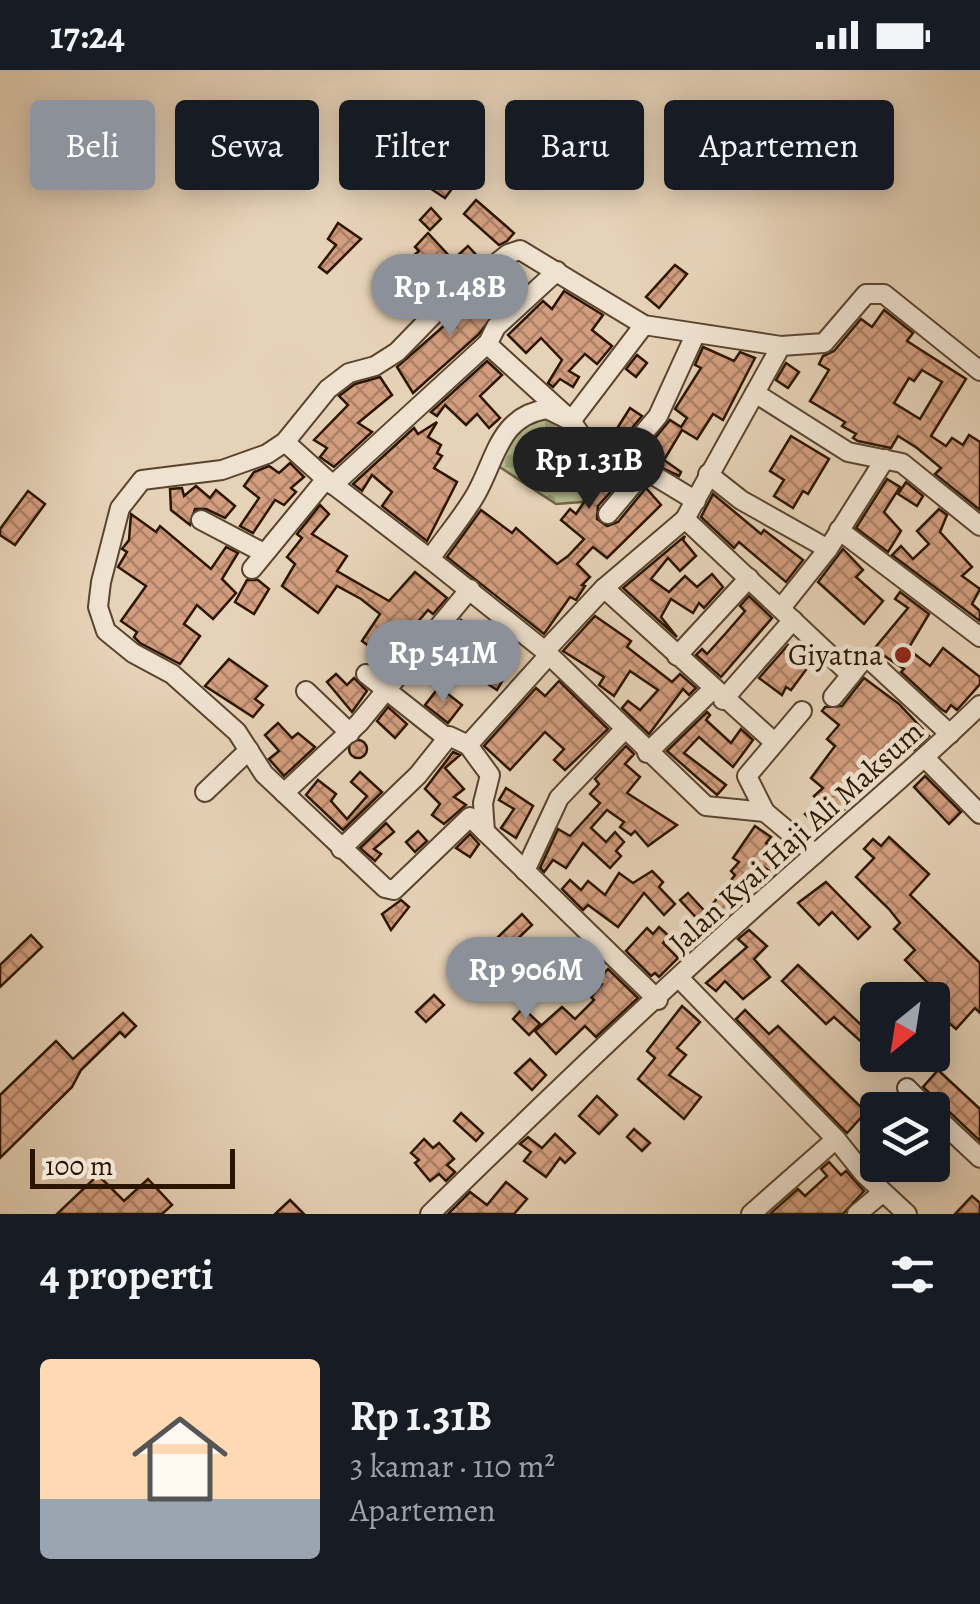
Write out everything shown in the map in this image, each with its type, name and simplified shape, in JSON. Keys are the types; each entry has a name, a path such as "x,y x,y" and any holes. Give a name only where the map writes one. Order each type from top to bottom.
{"street":[{"path":"658,1000 468,818 394,890 385,888 341,850 284,794 237,732 172,674 111,638 98,607 120,508 142,480 222,470 266,454 284,442 328,389 349,374 375,366 396,352 437,312 508,254 531,252 644,325 781,346 824,343 866,294 874,291 884,294 980,372"},
{"path":"201,520 257,561 329,482 487,344 496,327 557,271"},
{"path":"567,417 644,325"},
{"path":"487,344 567,417 605,469 613,469 670,397 695,335"},
{"path":"468,745 604,588 685,519 781,346"},
{"path":"756,393 848,452 907,466 980,526"},
{"path":"430,558 476,494 502,436 518,418 547,409 567,417"},
{"path":"284,442 329,482 547,653 706,806 765,812"},
{"path":"647,753 718,694 787,614 885,459"},
{"path":"608,514 645,470 696,501"},
{"path":"708,474 741,500 828,549"},
{"path":"685,519 851,676"},
{"path":"840,530 980,638"},
{"path":"677,656 750,578"},
{"path":"604,588 774,742"},
{"path":"284,794 350,734 470,589"},
{"path":"833,697 863,660 870,662 950,734"},
{"path":"366,674 447,738"},
{"path":"306,692 350,734"},
{"name":"Jalan Kyai Haji Ali Maksum","path":"430,1214 590,1059 815,854 926,759 980,705"},
{"path":"802,711 747,776 765,812 815,854"},
{"path":"525,870 559,798 624,731"},
{"path":"341,850 452,735 468,745 490,775 483,803 485,832"},
{"path":"205,792 249,750"},
{"path":"926,759 980,814"},
{"path":"680,979 836,1139 882,1194 907,1214"},
{"path":"906,1088 910,1092"},
{"path":"950,1129 980,1158"},
{"path":"752,1214 836,1139"},
{"path":"858,1214 882,1194"}],"green space":[{"path":"530,407 562,420 601,470 582,502 556,504 489,460"}],"building":[{"path":"433,190 451,190 445,198"},
{"path":"476,200 514,233 507,241 499,245 464,214"},
{"path":"431,208 441,219 430,230 420,220"},
{"path":"338,223 361,239 327,273 319,267 336,245 328,239"},
{"path":"428,233 453,260 440,272 436,267 411,288 426,304 416,314 387,295 400,267 419,251 415,247"},
{"path":"468,246 480,259 467,271 456,257"},
{"path":"675,265 687,274 659,308 646,297"},
{"path":"495,281 499,285 492,291 504,303 478,335 413,393 397,367"},
{"path":"564,291 603,315 592,330 612,346 597,364 585,354 569,371 579,377 573,387 560,379 553,387 548,383 562,360 541,338 526,353 508,335 543,301 552,309"},
{"path":"884,310 913,333 907,341 966,379 931,436 946,446 952,438 963,445 969,435 980,442 980,510 935,474 941,468 917,448 898,436 891,448 858,441 853,438 856,434 842,426 845,422 810,401 829,370 819,364 823,356 834,351 861,319 872,327","holes":["922,370 942,382 920,419 894,403 909,378 914,381"]},
{"path":"703,347 734,361 740,352 755,358 723,420 713,414 697,439 682,430 664,460 681,472 679,476 641,458 598,506 597,519 607,526 618,522 646,488 661,505 607,558 593,547 577,564 590,577 576,600 570,597 544,634 447,557 481,510 512,533 516,528 557,564 568,556 584,539 561,520 570,509 576,514 599,480 622,478 670,420 681,427 687,418 675,409 701,368 695,365"},
{"path":"637,355 647,363 636,377 626,369"},
{"path":"487,361 502,375 480,396 500,418 489,428 477,414 466,425 445,405 437,416 431,412"},
{"path":"786,363 799,372 788,388 776,380"},
{"path":"380,377 392,395 358,423 372,432 334,467 320,457 327,448 314,440 348,405 339,396 355,384"},
{"path":"630,408 642,416 610,454 627,433 618,427"},
{"path":"437,422 428,437 441,445 437,453 442,456 434,468 457,482 427,541 382,506 392,492 372,475 362,491 353,484 414,428 418,434"},
{"path":"791,436 829,459 808,494 803,491 793,508 774,496 784,480 770,471"},
{"path":"290,463 304,477 291,488 296,492 284,505 275,500 253,533 240,526 259,498 244,486 254,472 269,466 279,473"},
{"path":"887,479 900,487 884,512 901,531 888,552 856,528"},
{"path":"906,482 923,496 917,506 898,494"},
{"path":"196,486 210,498 216,490 235,506 225,518 206,509 195,509 190,525 171,510 170,489 182,488 184,496"},
{"path":"28,491 45,504 15,545 0,535 0,529"},
{"path":"713,494 761,534 764,530 803,560 786,582 739,542 734,548 701,517"},
{"path":"320,505 329,514 312,534 347,556 337,571 389,601 415,572 447,598 433,614 428,610 386,659 362,641 380,614 361,599 337,586 318,613 282,586 295,564 287,557 302,538 297,534"},
{"path":"939,509 947,515 940,532 972,567 962,576 980,589 972,604 980,611 980,621 892,555 901,546 913,559 929,544 917,531"},
{"path":"131,514 156,532 160,526 211,569 226,547 238,553 222,579 236,593 213,619 197,605 184,624 200,636 180,664 140,643 134,637 137,632 121,621 146,586 118,567 127,552 122,549 129,540"},
{"path":"685,536 683,540 696,556 680,571 668,558 651,579 669,592 685,576 697,587 712,574 723,587 704,608 699,603 693,613 671,599 661,617 677,637 623,588"},
{"path":"843,549 863,570 856,577 883,601 864,624 818,582"},
{"path":"247,580 258,580 269,589 254,614 235,602"},
{"path":"900,592 929,614 908,649 930,666 943,648 980,677 980,684 957,710 951,705 946,712 941,709 901,672 904,669 874,649 908,608 895,599"},
{"path":"749,596 772,618 721,677 696,655 702,649 707,654 726,633 745,611 740,606"},
{"path":"595,616 631,641 627,647 672,682 680,674 696,688 689,695 683,689 649,734 622,708 628,701 640,710 658,690 630,671 614,696 599,685 604,677 563,651"},
{"path":"461,620 476,630 480,624 492,632 478,652 508,671 497,690 443,655 449,646 443,642"},
{"path":"788,645 811,663 791,690 786,687 782,695 759,678"},
{"path":"229,659 267,686 255,699 263,705 253,717 205,686"},
{"path":"336,674 347,685 354,678 367,691 352,712 327,682"},
{"path":"864,678 899,704 929,736 914,750 910,747 822,831 805,814 819,801 814,796 823,788 811,778 835,746 827,739 839,725 822,711 825,707 842,706"},
{"path":"559,681 608,729 565,770 554,760 564,749 545,732 510,770 484,746 536,688 545,696"},
{"path":"439,687 462,705 448,723 425,705"},
{"path":"388,707 407,724 395,738 377,721"},
{"path":"707,712 710,715 706,720 731,743 741,729 753,740 733,767 699,737 684,753 726,785 717,795 667,751"},
{"path":"278,723 292,738 298,733 315,747 284,776 269,759 279,751 265,735"},
{"path":"358,740 367,749 358,758 349,749"},
{"path":"626,746 634,754 625,764 640,777 627,793 677,825 648,846 635,831 631,835 620,827 624,822 607,810 591,828 606,842 615,832 624,842 616,851 621,856 610,868 583,843 566,868 553,860 544,872 540,868 558,829 570,836 600,803 590,794 599,784 595,779"},
{"path":"453,752 460,755 445,768 464,789 454,797 466,805 444,824 432,815 440,804 425,789"},
{"path":"360,772 382,792 343,830 306,795 318,780 336,794 331,801 347,819 367,796 351,782"},
{"path":"925,776 961,812 949,824 914,787"},
{"path":"506,788 533,806 516,838 501,828 514,809 499,800"},
{"path":"386,823 394,832 374,849 381,854 375,861 360,848"},
{"path":"755,826 771,837 766,843 783,854 771,872 759,864 741,885 747,890 720,921 708,910 735,875 731,871 739,862 733,858"},
{"path":"418,831 427,841 415,852 406,842"},
{"path":"470,834 479,844 470,857 456,848"},
{"path":"889,837 929,874 910,895 980,963 980,1013 975,1008 956,1029 950,1024 950,982 927,982 905,960 915,950 894,929 900,923 856,877 874,858 864,849 873,839 881,846"},
{"path":"652,871 663,882 659,887 675,904 664,915 644,893 618,927 588,905 583,910 562,889 570,880 581,890 588,881 605,895 619,873 633,883"},
{"path":"826,882 870,927 858,939 832,912 819,925 798,903"},
{"path":"688,893 711,918 703,925 680,900"},
{"path":"401,900 409,907 391,930 382,914"},
{"path":"522,914 532,925 479,976 469,965"},
{"path":"659,927 669,936 663,943 678,958 659,977 655,973 651,976 626,951 647,928 653,934"},
{"path":"749,930 767,946 754,959 770,977 743,999 725,981 716,991 706,983 747,947 738,939"},
{"path":"31,935 42,947 0,987 0,965"},
{"path":"591,953 603,964 597,974 583,961"},
{"path":"798,965 860,1024 860,1041 834,1017 826,1024 782,981"},
{"path":"608,969 638,998 596,1037 585,1026 556,1054 535,1031 562,1007 575,1019 594,1000 591,997 602,984 598,980"},
{"path":"434,995 444,1005 426,1022 416,1012"},
{"path":"682,1006 700,1022 677,1048 686,1055 669,1075 701,1097 684,1119 638,1079 655,1058 647,1051"},
{"path":"523,1008 540,1024 529,1035 513,1019"},
{"path":"745,1010 769,1034 778,1026 860,1106 860,1119 847,1133 736,1019"},
{"path":"123,1013 136,1026 125,1037 120,1032 81,1070 72,1087 0,1158 0,1095 56,1041 73,1059"},
{"path":"530,1059 546,1075 532,1090 515,1073"},
{"path":"940,1072 980,1109 980,1141 950,1113 950,1092 928,1092 923,1087"},
{"path":"597,1096 617,1115 599,1134 579,1116"},
{"path":"461,1113 483,1133 476,1141 454,1121"},
{"path":"634,1129 650,1143 642,1151 627,1137"},
{"path":"555,1134 575,1153 565,1163 560,1158 546,1177 524,1161 531,1152 520,1144 528,1137 542,1148"},
{"path":"424,1139 433,1148 439,1143 454,1159 447,1165 455,1172 446,1181 439,1174 430,1181 415,1163 419,1160 411,1153"},
{"path":"829,1162 841,1175 846,1171 864,1191 843,1214 770,1214 798,1189 805,1196 827,1176 821,1169"},
{"path":"98,1175 124,1201 148,1179 172,1205 162,1214 57,1214"},
{"path":"506,1182 527,1199 514,1214 448,1214 470,1192 487,1205"},
{"path":"972,1196 980,1203 980,1214 955,1214"},
{"path":"290,1200 304,1214 275,1214"}],"place":[{"name":"Giyatna","path":"903,655"}]}
